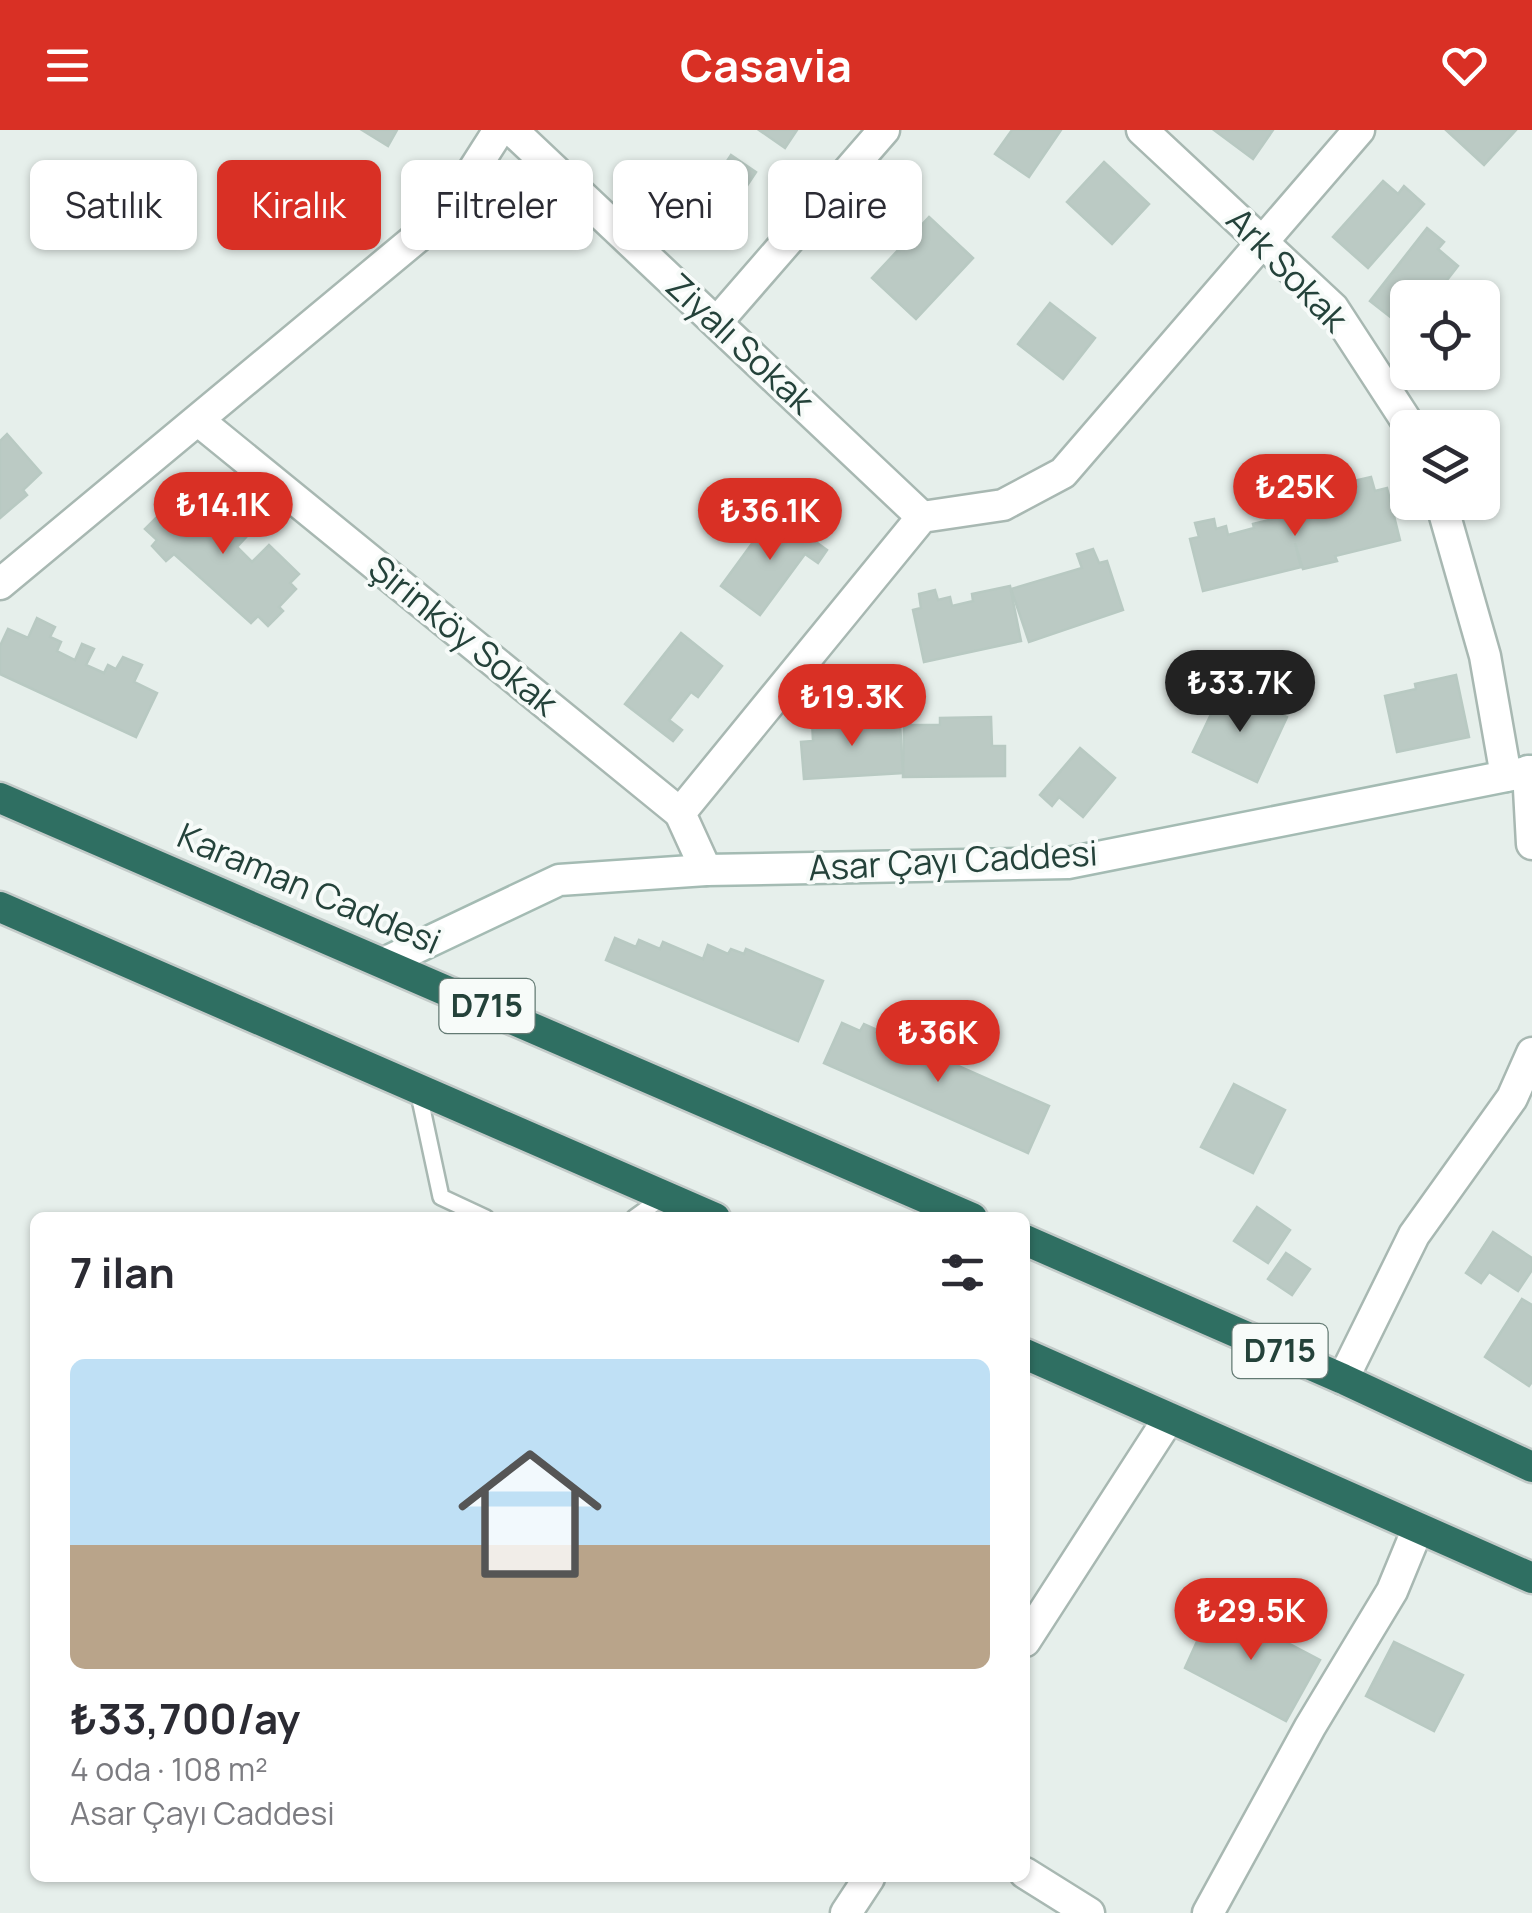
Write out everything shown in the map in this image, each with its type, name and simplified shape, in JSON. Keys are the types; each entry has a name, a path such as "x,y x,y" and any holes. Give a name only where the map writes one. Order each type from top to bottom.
{"highway":[{"name":"Karaman Caddesi","path":"0,798 958,1212"},
{"path":"0,906 702,1212"},
{"name":"D715","path":"1030,1242 1343,1378 1532,1467"},
{"path":"1030,1356 1532,1578"}],"street":[{"path":"0,584 432,225 462,188 499,130"},
{"name":"Ziyalı Sokak","path":"512,130 922,517"},
{"path":"718,322 884,130"},
{"name":"Ark Sokak","path":"1142,130 1333,308 1399,410"},
{"path":"706,870 680,813 922,517 1003,505 1063,473 1359,130"},
{"name":"Şirinköy Sokak","path":"199,421 680,813"},
{"path":"1446,520 1522,773 1532,844"},
{"name":"Asar Çayı Caddesi","path":"386,962 559,880 706,870 1068,863 1522,773"},
{"path":"1343,1378 1414,1235 1512,1098 1532,1053"},
{"path":"1030,1632 1169,1418"},
{"path":"1208,1913 1310,1727 1392,1590 1418,1528"},
{"path":"1030,1876 1090,1913"},
{"path":"846,1913 866,1882"}],"lane":[{"path":"417,1086 441,1196 474,1212"},
{"path":"642,1212 665,1195"}],"building":[{"path":"362,130 397,130 388,146"},
{"path":"759,130 797,130 785,148"},
{"path":"1012,130 1061,130 1029,177 995,154"},
{"path":"1214,130 1273,130 1253,159"},
{"path":"1446,130 1516,130 1484,165"},
{"path":"1104,162 1149,204 1112,244 1067,202"},
{"path":"748,167 756,172 748,184"},
{"path":"1383,181 1398,194 1404,186 1424,204 1368,268 1333,237"},
{"path":"929,217 973,258 916,319 872,278 898,250 922,250 922,224"},
{"path":"1427,228 1444,242 1438,249 1458,266 1447,280 1390,280 1390,317 1370,301"},
{"path":"1050,303 1095,338 1063,379 1018,344"},
{"path":"7,434 41,473 23,490 27,495 0,518 0,441"},
{"path":"1371,477 1375,491 1387,488 1390,520 1395,520 1400,540 1335,556 1337,561 1303,569 1295,543 1301,567 1203,591 1190,539 1199,537 1195,523 1214,519 1216,529 1226,526 1228,535 1254,528 1253,524 1349,500 1347,495 1357,492 1354,481"},
{"path":"187,487 196,496 203,489 225,511 211,526 227,541 240,528 248,535 237,547 252,562 269,545 299,574 290,583 296,589 279,607 283,611 268,626 258,616 251,623 174,554 166,561 152,546 157,540 145,529"},
{"path":"775,512 827,550 818,563 805,554 760,615 721,586"},
{"path":"1093,549 1099,563 1107,561 1123,610 1029,642 1011,589 1082,568 1077,554"},
{"path":"1010,586 1021,641 924,662 913,610 921,608 919,594 935,590 938,600 950,597 952,606 973,601 972,594"},
{"path":"37,618 55,627 50,637 61,642 57,651 75,660 82,644 94,649 86,665 104,673 108,665 116,669 123,657 142,665 134,682 157,693 136,737 0,674 0,646 8,629 28,638"},
{"path":"681,633 722,666 698,697 691,692 669,720 682,730 673,741 625,704"},
{"path":"1456,675 1469,737 1397,752 1385,696"},
{"path":"1224,687 1287,717 1257,782 1193,752"},
{"path":"991,717 992,746 1005,746 1005,776 903,777 904,725 940,725 940,718"},
{"path":"867,718 867,725 900,723 903,773 804,779 801,742 813,741 812,721"},
{"path":"1080,748 1115,778 1083,817 1059,797 1052,806 1040,795"},
{"path":"615,938 636,947 639,940 660,949 663,942 703,959 708,945 728,954 731,949 744,954 746,949 823,981 798,1041 606,960"},
{"path":"842,1023 860,1031 864,1024 1049,1106 1028,1153 824,1063"},
{"path":"1234,1084 1285,1110 1253,1173 1201,1147"},
{"path":"1257,1207 1290,1230 1268,1263 1234,1241"},
{"path":"1493,1232 1532,1258 1532,1270 1518,1291 1489,1272 1481,1283 1466,1273"},
{"path":"1286,1253 1310,1269 1292,1295 1268,1279"},
{"path":"1522,1299 1532,1305 1529,1386 1485,1357"},
{"path":"1214,1604 1320,1660 1286,1721 1185,1668"},
{"path":"1394,1642 1463,1675 1434,1731 1366,1696"}]}
